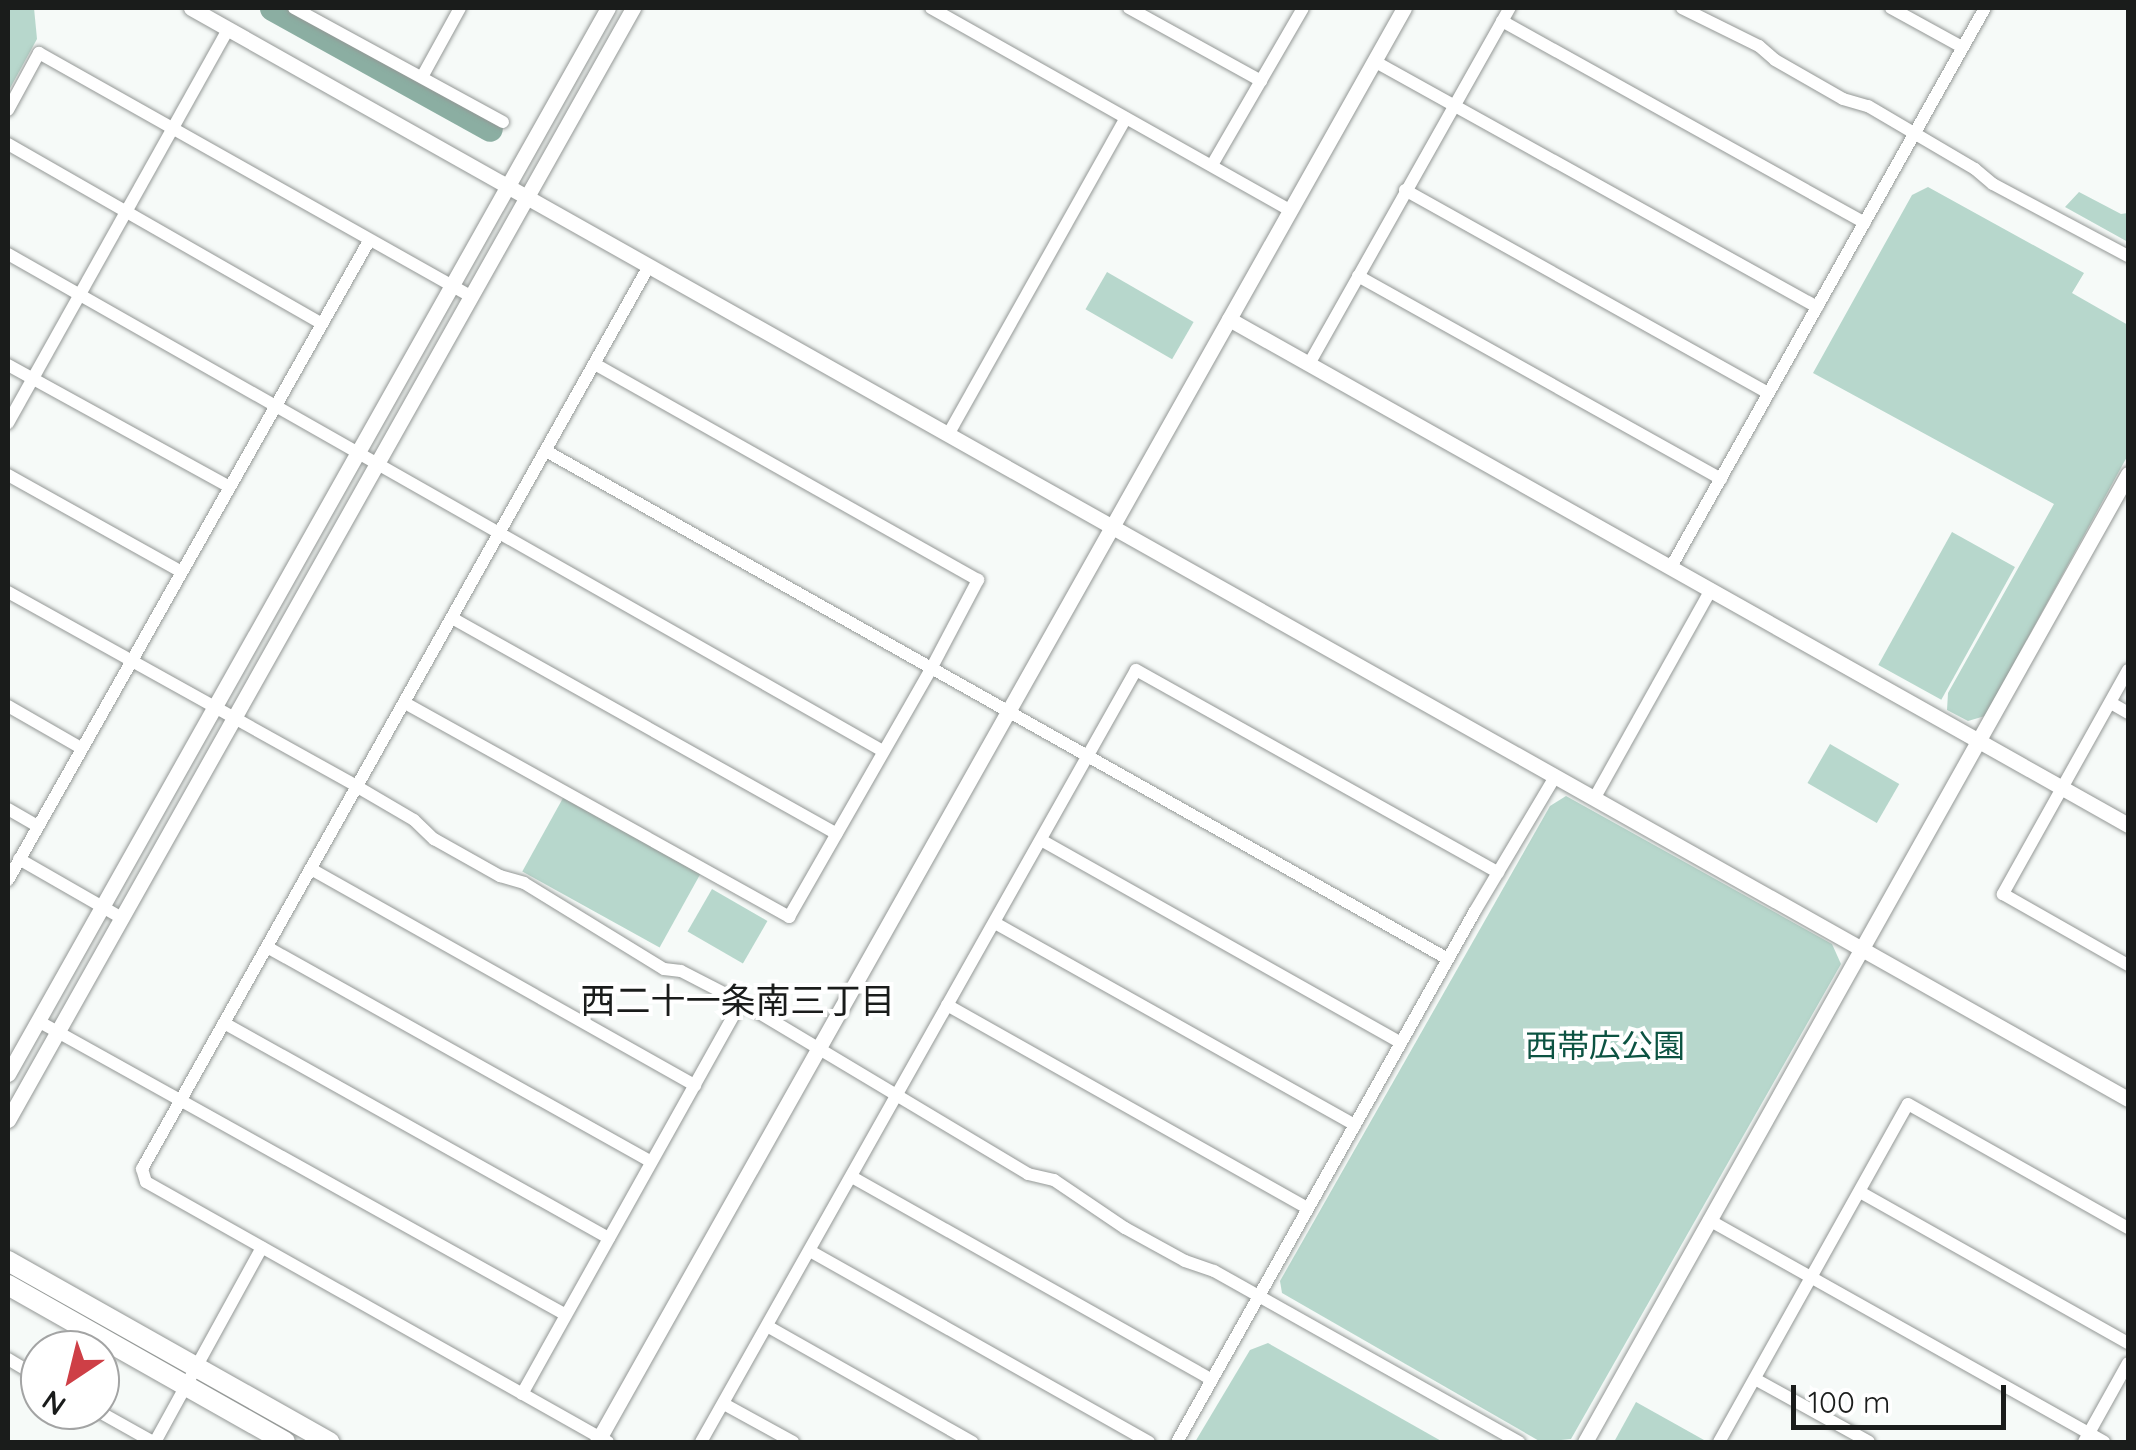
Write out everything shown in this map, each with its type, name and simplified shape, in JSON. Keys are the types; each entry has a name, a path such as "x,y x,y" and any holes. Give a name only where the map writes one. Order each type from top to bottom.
{"main road":[{"path":"8,1261 285,1442"},
{"path":"8,1285 329,1442"}],"street":[{"path":"190,8 2128,1099"},
{"path":"294,8 502,122"},
{"path":"8,1074 608,8"},
{"path":"8,1118 632,8"},
{"path":"931,8 1290,210"},
{"path":"1130,8 1261,81"},
{"path":"1212,166 1302,8"},
{"path":"649,266 142,1169 146,1182 602,1441 1404,8"},
{"path":"1309,364 1510,8"},
{"path":"1682,8 1759,46 1843,99 1868,106 1992,184 2128,256"},
{"path":"1891,8 1962,47"},
{"path":"1671,567 1985,8"},
{"path":"422,77 457,9"},
{"path":"1502,21 1865,223"},
{"path":"8,424 228,29"},
{"path":"8,110 39,53 470,296"},
{"path":"1374,61 1817,308"},
{"path":"949,433 1126,118"},
{"path":"8,144 322,323"},
{"path":"1405,190 1768,394"},
{"path":"8,880 370,240"},
{"path":"8,254 498,536 883,750"},
{"path":"1358,276 1720,478"},
{"path":"1230,319 2128,825"},
{"path":"405,703 789,918 931,668 978,580 595,364"},
{"path":"8,365 230,487"},
{"path":"546,451 1448,959"},
{"path":"1585,1442 2128,474"},
{"path":"8,475 180,571"},
{"path":"1594,799 1711,590"},
{"path":"8,592 356,786 434,839 500,876 524,882 664,969 681,972 740,1002 898,1093 1013,1166 1054,1180 1126,1228 1259,1296 1520,1442"},
{"path":"452,618 837,834"},
{"path":"701,1442 1136,670 1498,872"},
{"path":"2128,670 2003,894 2128,964"},
{"path":"2111,702 2128,713"},
{"path":"8,706 81,748"},
{"path":"1177,1442 1448,959 1555,778"},
{"path":"8,809 37,826"},
{"path":"1041,840 1402,1043"},
{"path":"19,860 120,917"},
{"path":"311,869 695,1085"},
{"path":"995,923 1355,1125"},
{"path":"266,947 651,1162"},
{"path":"522,1394 740,1002"},
{"path":"946,1005 1308,1208"},
{"path":"38,1020 566,1315"},
{"path":"224,1023 609,1238"},
{"path":"1719,1442 1908,1104 2128,1228"},
{"path":"852,1177 1212,1380"},
{"path":"1860,1192 2128,1343"},
{"path":"1709,1220 2087,1438 2104,1442"},
{"path":"120,1423 154,1442 262,1247"},
{"path":"810,1252 1148,1442"},
{"path":"767,1326 972,1442"},
{"path":"2087,1438 2128,1363"},
{"path":"1755,1379 1870,1442"},
{"path":"724,1404 793,1442"}],"green space":[{"path":"8,8 34,8 37,39 8,92"},
{"path":"1928,187 2084,273 2072,293 2128,325 2128,455 1985,716 1968,721 1947,710 1948,693 2054,504 1813,373 1912,195"},
{"path":"2079,192 2121,214 2128,213 2128,242 2065,207"},
{"path":"1107,272 1194,322 1172,359 1086,309"},
{"path":"1952,532 2015,567 1941,700 1878,665"},
{"path":"1830,744 1899,784 1877,823 1808,783"},
{"name":"西帯広公園","path":"1566,796 1832,944 1841,964 1571,1439 1541,1442 1282,1293 1280,1281 1550,806"},
{"path":"563,798 700,874 660,948 522,871"},
{"path":"712,889 767,921 743,963 688,931"},
{"path":"1268,1343 1443,1442 1195,1442 1250,1350"},
{"path":"1636,1402 1704,1440 1703,1442 1614,1442"}],"waterway":[{"path":"272,8 490,129"}],"district":[{"name":"西二十一条南三丁目","path":"738,1000"}]}
